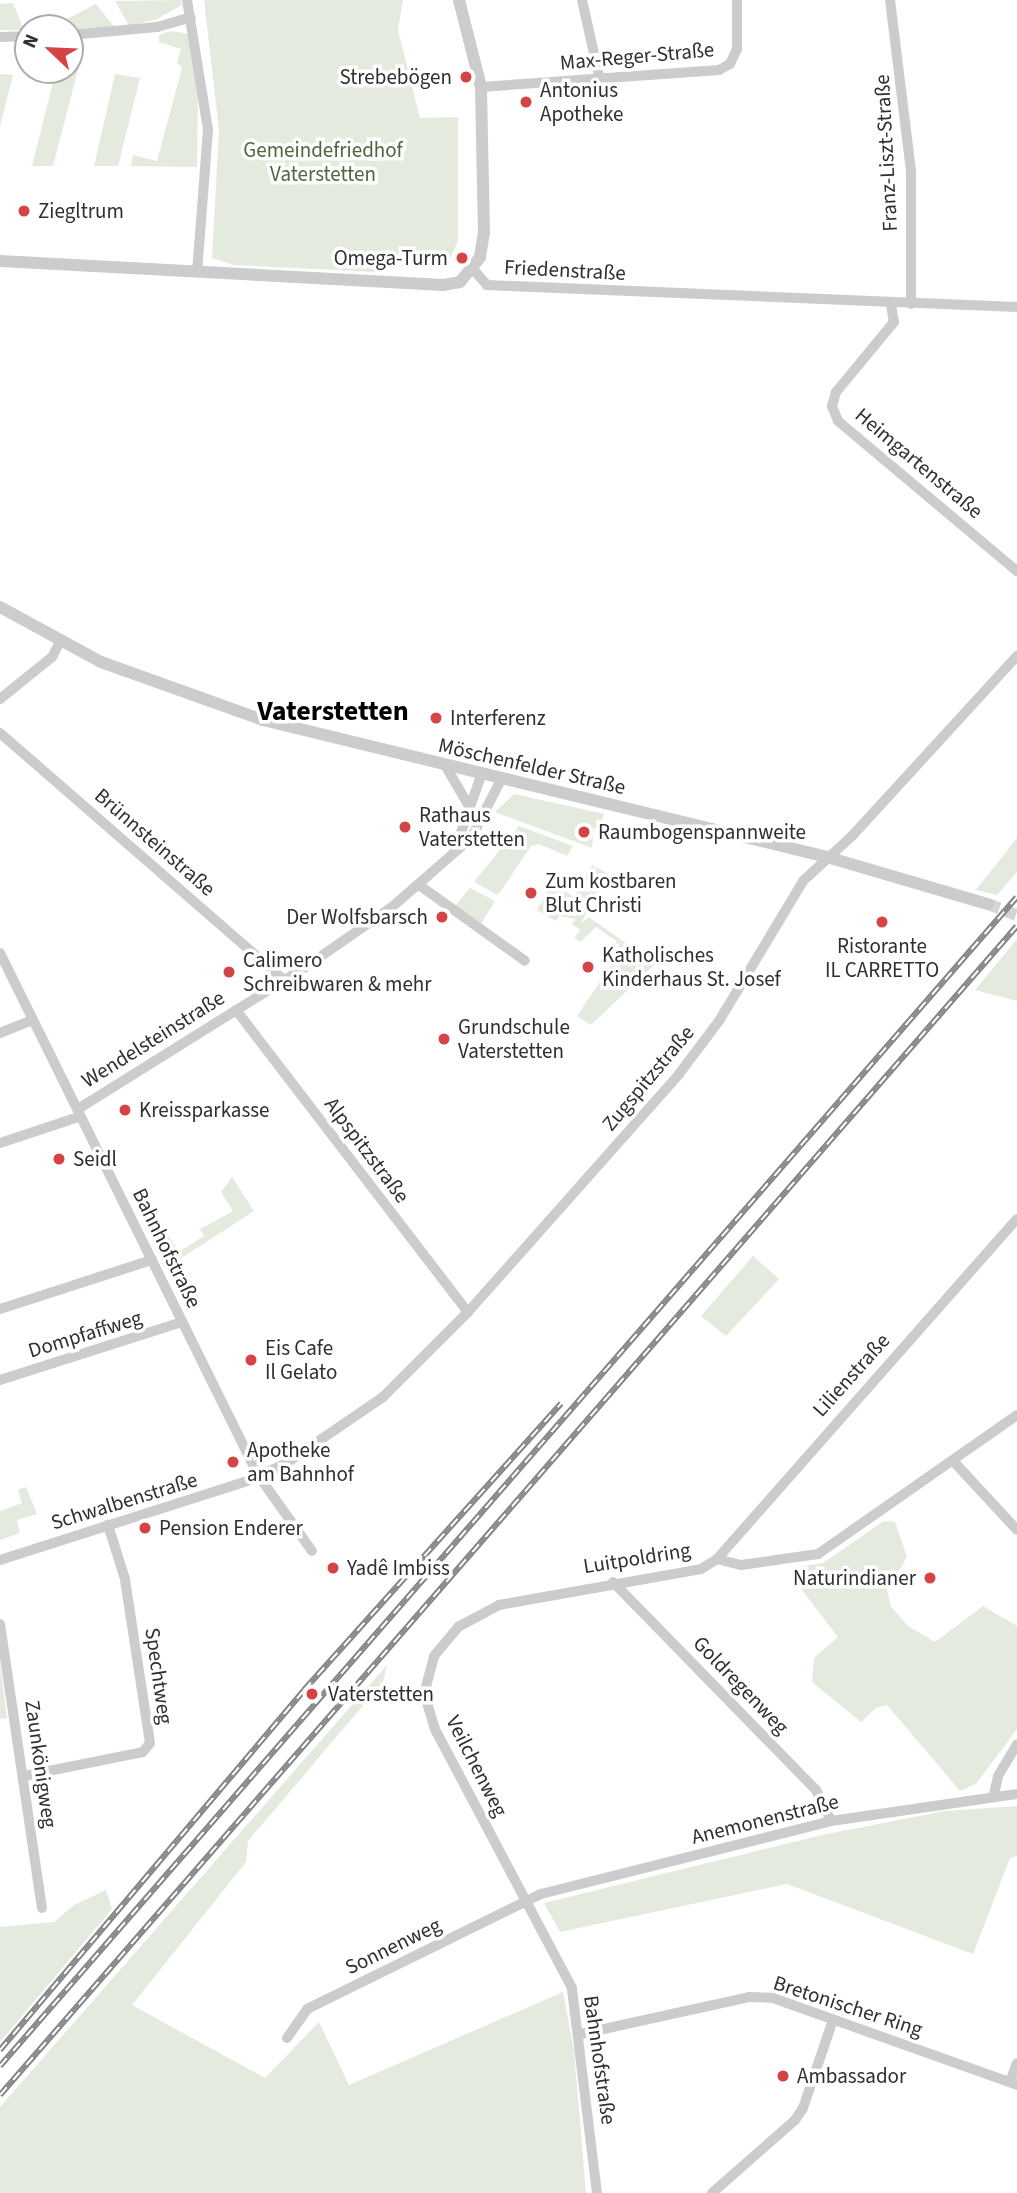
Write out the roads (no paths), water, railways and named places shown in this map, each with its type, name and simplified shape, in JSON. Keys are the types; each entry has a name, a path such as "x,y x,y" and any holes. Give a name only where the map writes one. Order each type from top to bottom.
{"street":[{"path":"187,0 208,130 197,272"},
{"path":"458,0 481,87 484,233 473,269"},
{"path":"582,0 600,80"},
{"name":"Max-Reger-Straße","path":"481,87 719,71 730,64 737,49 737,0"},
{"name":"Franz-Liszt-Straße","path":"890,0 911,172 911,304"},
{"path":"84,35 157,27 191,17"},
{"name":"Friedenstraße","path":"0,261 443,285 460,282 473,269 487,285 891,304 1017,307"},
{"name":"Heimgartenstraße","path":"891,304 894,322 836,392 832,407 838,421 1017,571"},
{"name":"Möschenfelder Straße","path":"0,607 60,642 215,704 445,765 827,857 988,904"},
{"path":"0,699 52,657 60,642"},
{"name":"Zugspitzstraße","path":"258,1475 285,1464 383,1397 468,1312 679,1074 719,1021 779,914 827,857 852,836 1017,656"},
{"name":"Brünnsteinstraße","path":"0,733 284,980"},
{"path":"445,765 469,806"},
{"name":"Wendelsteinstraße","path":"453,854 482,773"},
{"name":"Wendelsteinstraße","path":"0,1143 79,1112 360,931 419,885 471,838 502,778"},
{"path":"419,885 525,961"},
{"name":"Bahnhofstraße","path":"0,953 258,1475 312,1551"},
{"name":"Alpspitzstraße","path":"236,1010 468,1312"},
{"path":"0,1033 33,1020"},
{"name":"Lilienstraße","path":"717,1559 1017,1219"},
{"path":"0,1310 152,1259"},
{"name":"Dompfaffweg","path":"0,1380 181,1322"},
{"name":"Luitpoldring","path":"441,1645 468,1619 499,1605 613,1582 701,1569 717,1559 741,1566 818,1554 955,1463 1017,1415"},
{"path":"955,1463 1017,1530"},
{"name":"Schwalbenstraße","path":"0,1560 258,1475"},
{"name":"Spechtweg","path":"24,1776 143,1752 150,1743 125,1579 108,1525"},
{"name":"Goldregenweg","path":"613,1582 816,1790 831,1821"},
{"name":"Zaunkönigweg","path":"0,1625 42,1908"},
{"name":"Veilchenweg","path":"441,1645 425,1685 428,1711 527,1900"},
{"path":"994,1794 998,1776 1017,1744"},
{"name":"Anemonenstraße","path":"527,1900 831,1821 994,1794 1017,1794"},
{"name":"Bahnhofstraße","path":"527,1900 566,1974 581,2034 597,2193"},
{"name":"Sonnenweg","path":"286,2038 307,2009 527,1900"},
{"name":"Bretonischer Ring","path":"581,2034 749,1997 773,1998 1013,2084"},
{"path":"712,2193 795,2120 803,2108 833,2020"},
{"path":"1013,2084 1017,2063"}],"tunnel":[{"path":"988,904 1017,915"}],"railway":[{"path":"0,2066 1017,897"},
{"path":"0,2095 1017,926"},
{"path":"0,2050 304,1690 561,1404"}],"place":[{"name":"Strebebögen","path":"466,77"},
{"name":"Antonius Apotheke","path":"526,102"},
{"name":"Ziegltrum","path":"24,211"},
{"name":"Omega-Turm","path":"462,258"},
{"name":"Interferenz","path":"436,718"},
{"name":"Rathaus Vaterstetten","path":"405,827"},
{"name":"Raumbogenspannweite","path":"584,832"},
{"name":"Zum kostbaren Blut Christi","path":"531,893"},
{"name":"Der Wolfsbarsch","path":"442,917"},
{"name":"Ristorante IL CARRETTO","path":"882,922"},
{"name":"Katholisches Kinderhaus St. Josef","path":"588,967"},
{"name":"Calimero Schreibwaren & mehr","path":"229,972"},
{"name":"Grundschule Vaterstetten","path":"444,1039"},
{"name":"Kreissparkasse","path":"125,1110"},
{"name":"Seidl","path":"59,1159"},
{"name":"Eis Cafe Il Gelato","path":"251,1360"},
{"name":"Apotheke am Bahnhof","path":"233,1462"},
{"name":"Pension Enderer","path":"145,1528"},
{"name":"Yadê Imbiss","path":"333,1568"},
{"name":"Naturindianer","path":"930,1578"},
{"name":"Vaterstetten","path":"312,1694"},
{"name":"Ambassador","path":"783,2076"}],"district":[{"name":"Vaterstetten","path":"333,711"}],"park label":[{"name":"Gemeindefriedhof Vaterstetten","path":"323,162"}]}
